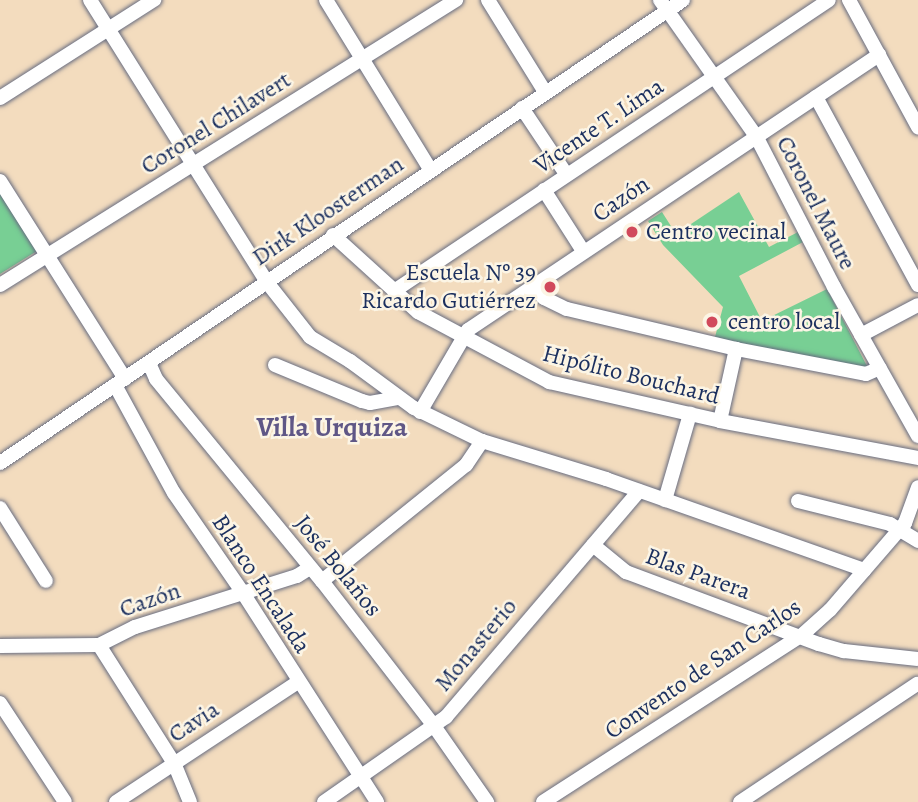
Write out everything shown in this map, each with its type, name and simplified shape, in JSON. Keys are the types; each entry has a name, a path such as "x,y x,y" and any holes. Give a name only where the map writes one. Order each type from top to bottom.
{"street":[{"path":"90,0 266,281 310,337 350,361 420,412 482,441 639,491 864,570"},
{"path":"0,98 154,0"},
{"path":"326,0 430,169"},
{"name":"Coronel Chilavert","path":"0,285 456,0"},
{"path":"488,0 545,92"},
{"name":"Dirk Kloosterman","path":"0,463 522,108 664,5 683,0"},
{"name":"Vicente T. Lima","path":"394,291 829,0"},
{"path":"849,0 918,127"},
{"name":"Coronel Maure","path":"664,5 756,136 861,335 918,436"},
{"name":"Cazón","path":"420,412 462,336 583,251 879,55"},
{"path":"816,97 918,285"},
{"path":"522,108 566,174"},
{"name":"Blanco Encalada","path":"0,181 120,382 174,493 243,593 377,802"},
{"path":"544,190 583,251"},
{"name":"Hipólito Bouchard","path":"333,235 418,312 549,382 720,421 918,458"},
{"path":"533,288 567,309 736,349 866,374 880,368"},
{"path":"861,335 918,305"},
{"path":"720,421 736,349"},
{"name":"José Bolaños","path":"149,363 156,379 323,581 434,726 487,802"},
{"path":"275,365 362,401 399,398"},
{"path":"665,500 690,414"},
{"path":"323,581 466,465 482,441"},
{"name":"Convento de San Carlos","path":"543,802 801,636 830,610 905,523 918,487"},
{"name":"Monasterio","path":"324,802 446,717 639,491"},
{"path":"798,501 881,521 918,541"},
{"path":"0,508 46,581"},
{"name":"Blas Parera","path":"593,545 626,572 801,636 844,651 915,659"},
{"name":"Cazón","path":"0,646 99,645 135,627 297,576 310,568"},
{"path":"99,645 174,763 190,802"},
{"path":"740,802 917,685 915,659"},
{"name":"Cavia","path":"116,802 298,682"},
{"path":"0,703 65,802"}],"green space":[{"path":"0,191 37,251 0,274"},
{"path":"739,192 769,247 798,232 803,242 739,276 762,321 827,289 868,368 861,372 715,337 723,307 663,245 648,221 662,212 676,234"}],"place":[{"name":"Centro vecinal","path":"632,232"},
{"name":"Escuela Nº 39 Ricardo Gutiérrez","path":"550,287"},
{"name":"centro local","path":"712,322"}],"district":[{"name":"Villa Urquiza","path":"332,427"}]}
